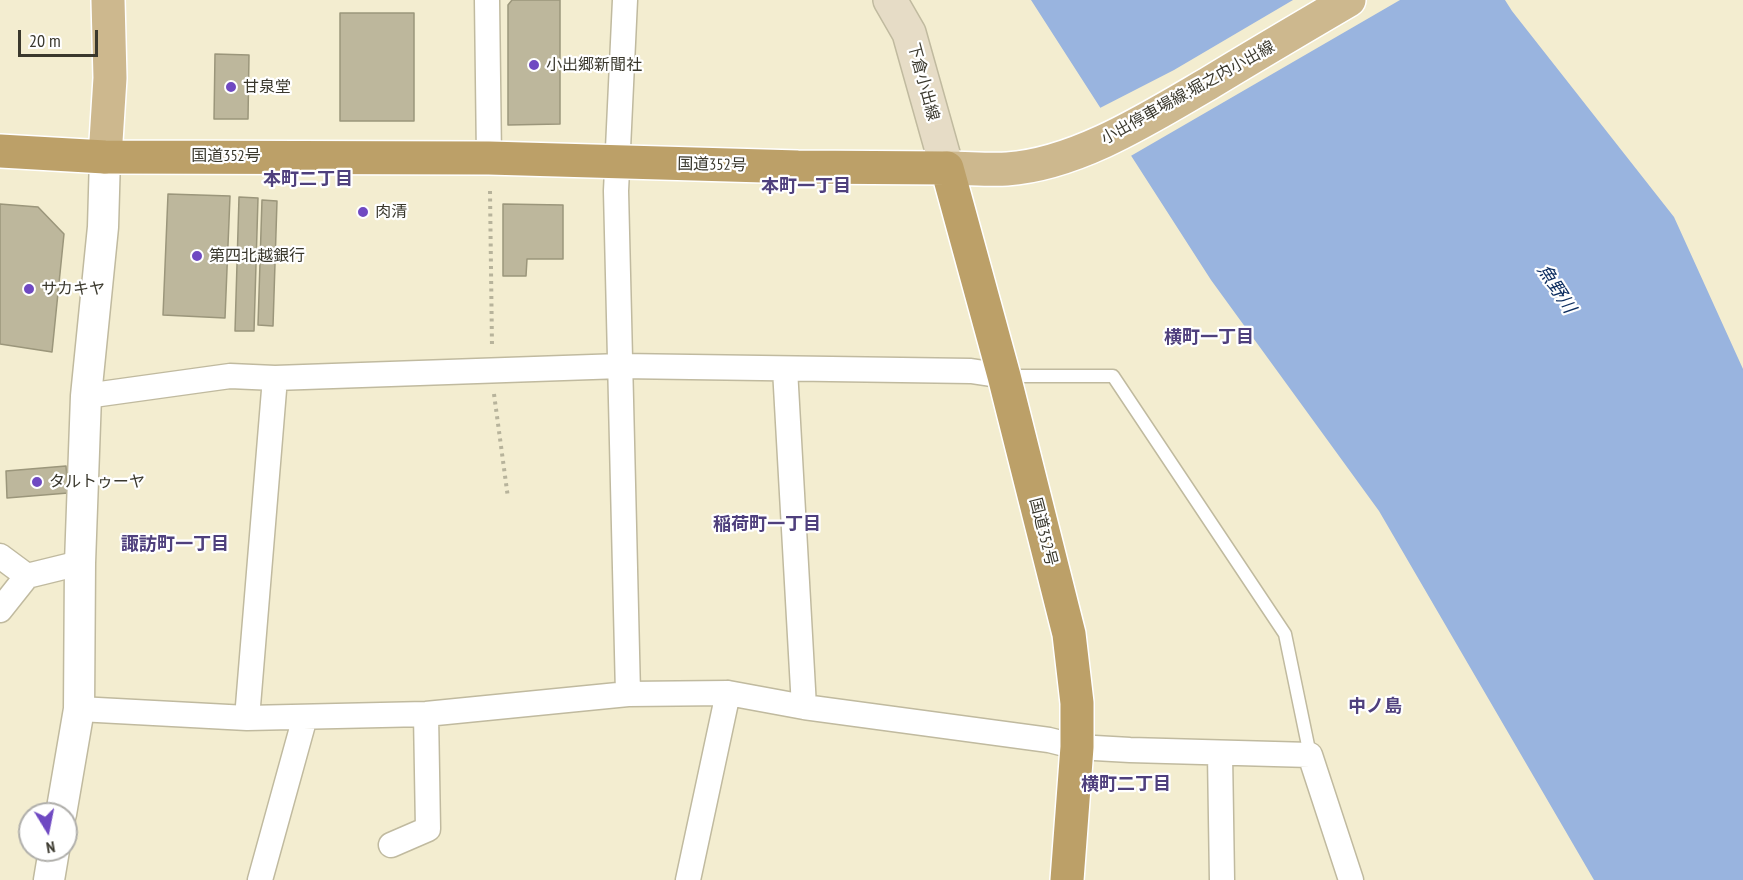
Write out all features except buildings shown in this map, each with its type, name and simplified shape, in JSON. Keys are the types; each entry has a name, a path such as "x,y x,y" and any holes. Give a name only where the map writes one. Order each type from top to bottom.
{"highway":[{"name":"国道352号","path":"0,151 105,156 489,158 947,168 1004,376 1069,634 1077,703 1077,747 1067,880"}],"main road":[{"path":"105,156 110,78 108,0"},
{"name":"下倉小出線","path":"890,0 909,33 947,168"},
{"name":"小出停車場線;堀之内小出線","path":"947,168 1008,169 1047,161 1111,138 1151,117 1349,0"}],"street":[{"path":"487,0 489,158"},
{"path":"625,0 616,162 628,694"},
{"path":"63,802 79,709 80,563 86,396 103,227 105,156"},
{"path":"86,396 230,376 275,378 621,366 971,372 1004,376"},
{"path":"785,369 804,707"},
{"path":"247,718 275,378"},
{"path":"0,556 27,576"},
{"path":"0,610 27,576 80,563"},
{"path":"688,880 728,693"},
{"path":"79,709 247,718 305,717 426,714 628,694 728,693 804,707 1049,740 1077,747 1220,754 1310,755 1351,880"},
{"path":"391,845 428,829 426,714"},
{"path":"260,880 305,717"},
{"path":"1220,754 1222,880"},
{"path":"49,880 52,862"}],"lane":[{"path":"1004,376 1113,376 1285,634 1310,755"}],"path":[{"path":"490,190 492,349"},
{"path":"493,387 508,498"}],"water":[{"name":"魚野川","path":"1031,0 1505,0 1674,217 1743,369 1743,880 1594,880 1379,511 1211,280"}],"pier":[{"path":"1293,0 1400,0 1129,157 1098,109 1174,70"}],"place":[{"name":"小出郷新聞社","path":"534,65"},
{"name":"甘泉堂","path":"231,87"},
{"name":"肉清","path":"363,212"},
{"name":"第四北越銀行","path":"197,256"},
{"name":"サカキヤ","path":"29,289"},
{"name":"タルトゥーヤ","path":"37,482"}],"district":[{"name":"本町二丁目","path":"308,180"},
{"name":"本町一丁目","path":"806,187"},
{"name":"横町一丁目","path":"1209,338"},
{"name":"稲荷町一丁目","path":"767,525"},
{"name":"諏訪町一丁目","path":"175,545"},
{"name":"中ノ島","path":"1375,707"},
{"name":"横町二丁目","path":"1126,785"}]}
